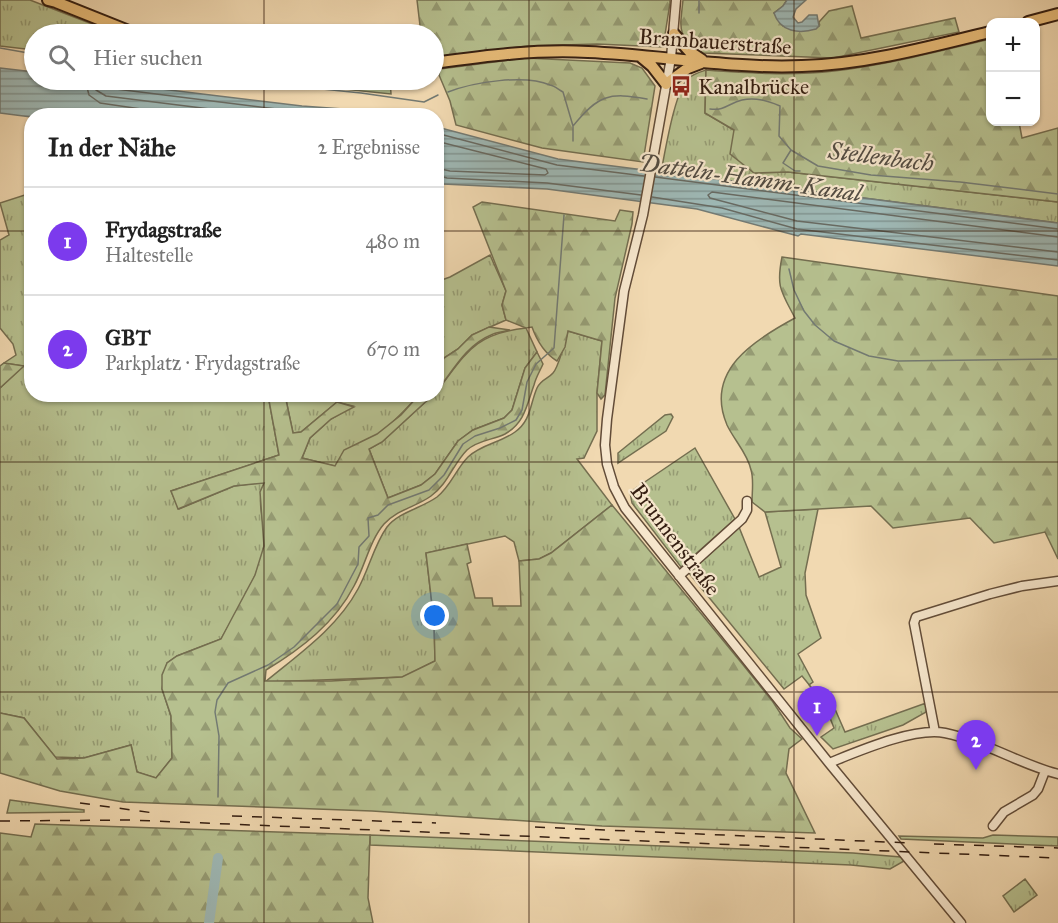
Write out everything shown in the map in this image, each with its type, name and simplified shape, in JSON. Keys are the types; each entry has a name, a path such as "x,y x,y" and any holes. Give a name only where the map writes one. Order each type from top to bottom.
{"main road":[{"path":"53,0 112,24"},
{"path":"1040,19 1058,14"},
{"name":"Brambauerstraße","path":"444,62 530,52 587,52 774,67 823,65 877,58 986,33"},
{"path":"674,34 690,52 704,62"},
{"path":"639,55 652,66 666,84 688,68 704,62"}],"street":[{"name":"Brunnenstraße","path":"676,0 671,58 643,215 624,291 607,419 606,454 609,471 621,503 829,763 961,923"},
{"path":"679,576 742,519 747,510 747,501"},
{"path":"935,732 914,623 916,617 990,594 1022,586 1058,581"},
{"path":"829,763 911,734 935,732 958,737 1058,774"},
{"path":"993,826 1004,812 1033,795 1045,771"}],"green space":[{"path":"0,0 30,0 92,24 24,24 24,49 0,46"},
{"path":"417,0 670,0 663,47 597,44 528,46 444,56 444,24 420,24"},
{"path":"683,0 787,0 774,13 783,26 819,26 819,22 829,11 852,6 861,38 955,18 959,32 833,58 703,53 688,41 682,31"},
{"path":"986,40 986,126 1020,126 1022,138 1058,128 1058,202 788,172 754,173 730,154 734,130 705,113 706,70 786,74 818,73 893,61"},
{"path":"526,58 630,63 642,68 655,86 643,162 542,148 456,125 444,87 444,68"},
{"path":"706,70 705,113 734,130 754,173 788,172 1058,202 1058,223 661,172 679,94 689,78"},
{"path":"352,90 391,90 391,94"},
{"path":"24,195 24,402 269,402 279,455 171,491 179,509 234,486 265,482 261,498 264,546 252,582 221,639 177,656 167,663 162,689 171,716 172,758 156,778 137,772 131,745 84,758 55,757 24,718 0,713 0,388 23,366 4,363 16,355 13,344 0,328 0,240 9,235 0,203"},
{"path":"482,202 615,221 620,210 633,212 615,298 605,395 601,399 597,393 602,341 568,331 565,347 557,361 541,346 532,327 526,328 506,320 502,305 506,291 473,207"},
{"path":"490,255 506,291 502,305 506,320 472,335 458,349 444,358 444,279"},
{"path":"782,257 1058,296 1058,559 1045,532 994,543 970,518 893,528 871,506 765,512 752,502 751,470 747,458 727,425 722,406 722,389 728,373 749,347 795,318 781,289"},
{"path":"489,327 510,330 493,334 474,345 444,382 444,358 458,349 472,335"},
{"path":"526,328 537,352 525,368 512,410 504,418 473,430 458,441 435,474 421,485 388,498 369,449 382,442 425,402 444,402 444,382 464,356 482,341 508,331"},
{"path":"568,331 602,341 597,393 597,431 584,458 577,459 612,505 551,553 539,559 519,561 514,542 505,536 426,553 434,622 435,661 403,677 265,682 316,640 339,616 358,589 379,541 392,522 437,497 473,453 509,436 520,428 527,417 539,385 555,370"},
{"path":"537,352 543,364 517,424 505,434 481,442 467,450 437,491 425,500 394,515 384,524 375,538 354,586 337,612 304,644 266,670 265,681 331,681 402,677 435,661 434,622 426,553 467,544 471,562 467,564 475,598 492,598 493,606 521,606 519,561 539,559 551,553 612,505 773,702 790,728 802,739 789,749 786,773 815,833 602,826 372,811 123,802 60,791 0,773 0,713 24,718 57,759 84,758 131,745 137,772 156,778 172,758 171,716 162,689 162,675 167,663 177,656 221,639 255,575 264,546 260,492 264,483 234,486 178,509 171,491 279,455 269,402 286,402 293,433 301,432 337,402 354,407 331,419 310,438 302,458 335,466 344,450 377,434 401,415 413,402 425,402 382,442 369,449 388,498 421,485 435,474 458,441 473,430 504,418 512,410 525,368"},
{"path":"4,363 24,366 0,388 0,366"},
{"path":"286,402 337,402 301,432 293,433"},
{"path":"337,402 412,402 383,431 344,453 335,466 302,458 310,438 331,419 353,406"},
{"path":"671,414 673,417 666,431 618,463 618,453 665,415"},
{"path":"695,448 735,519 681,567 632,503 630,492"},
{"path":"818,509 805,573 806,595 821,638 798,654 813,682 809,685 802,676 784,689 689,573 739,527 759,577 781,567 765,512"},
{"path":"831,700 845,732 926,703 928,711 903,725 833,749 821,737 834,728 824,703"},
{"path":"10,800 84,810 84,812 7,813"},
{"path":"35,824 370,835 368,898 373,923 0,923 0,833 31,837"},
{"path":"370,835 853,853 901,857 904,861 890,869 851,865 370,845"},
{"path":"993,835 1058,837 1058,846 901,839 899,836 983,838"},
{"path":"1025,879 1037,895 1014,912 1003,896"}],"water":[{"path":"787,0 806,0 796,9 793,17 798,23 809,15 817,15 819,26 810,31 785,28 774,13"},
{"path":"0,68 24,71 24,90 170,90 330,108 24,108 24,116 0,113"},
{"path":"444,129 558,159 1058,223 1058,266 801,234 798,236 697,209 547,189 444,184"}],"waterway":[{"path":"699,0 699,13"},
{"path":"0,48 24,52"},
{"path":"448,92 471,85 514,80 540,82 552,86 563,92 573,126 573,141"},
{"path":"332,90 424,102 438,95"},
{"name":"Stellenbach","path":"573,126 590,108 605,98 623,96 647,99"},
{"name":"Stellenbach","path":"710,109 720,109 738,101 752,99 780,106 779,136 791,150 818,166 871,175 960,182 1058,194"},
{"name":"Datteln-Hamm-Kanal","path":"791,150 783,163 795,171 800,171"},
{"path":"218,797 219,736 215,712 217,700 228,683 268,665 294,647 337,604 358,564 359,547 369,536 368,518 378,515 388,505 429,490 444,475 463,444 475,436 516,420 522,410 527,382 536,364 554,348 564,215"},
{"path":"789,269 794,290 804,311 815,325 834,341 869,356 898,361 1058,359"},
{"path":"209,923 218,858"}],"railway":[{"path":"80,803 154,813"},
{"path":"232,816 436,823"},
{"path":"0,821 130,820 1058,858"},
{"path":"535,827 910,843"},
{"path":"934,844 1058,848"}],"place":[{"name":"Kanalbrücke","path":"681,86"},
{"name":"Frydagstraße","path":"817,736"},
{"name":"GBT","path":"976,770"}]}
